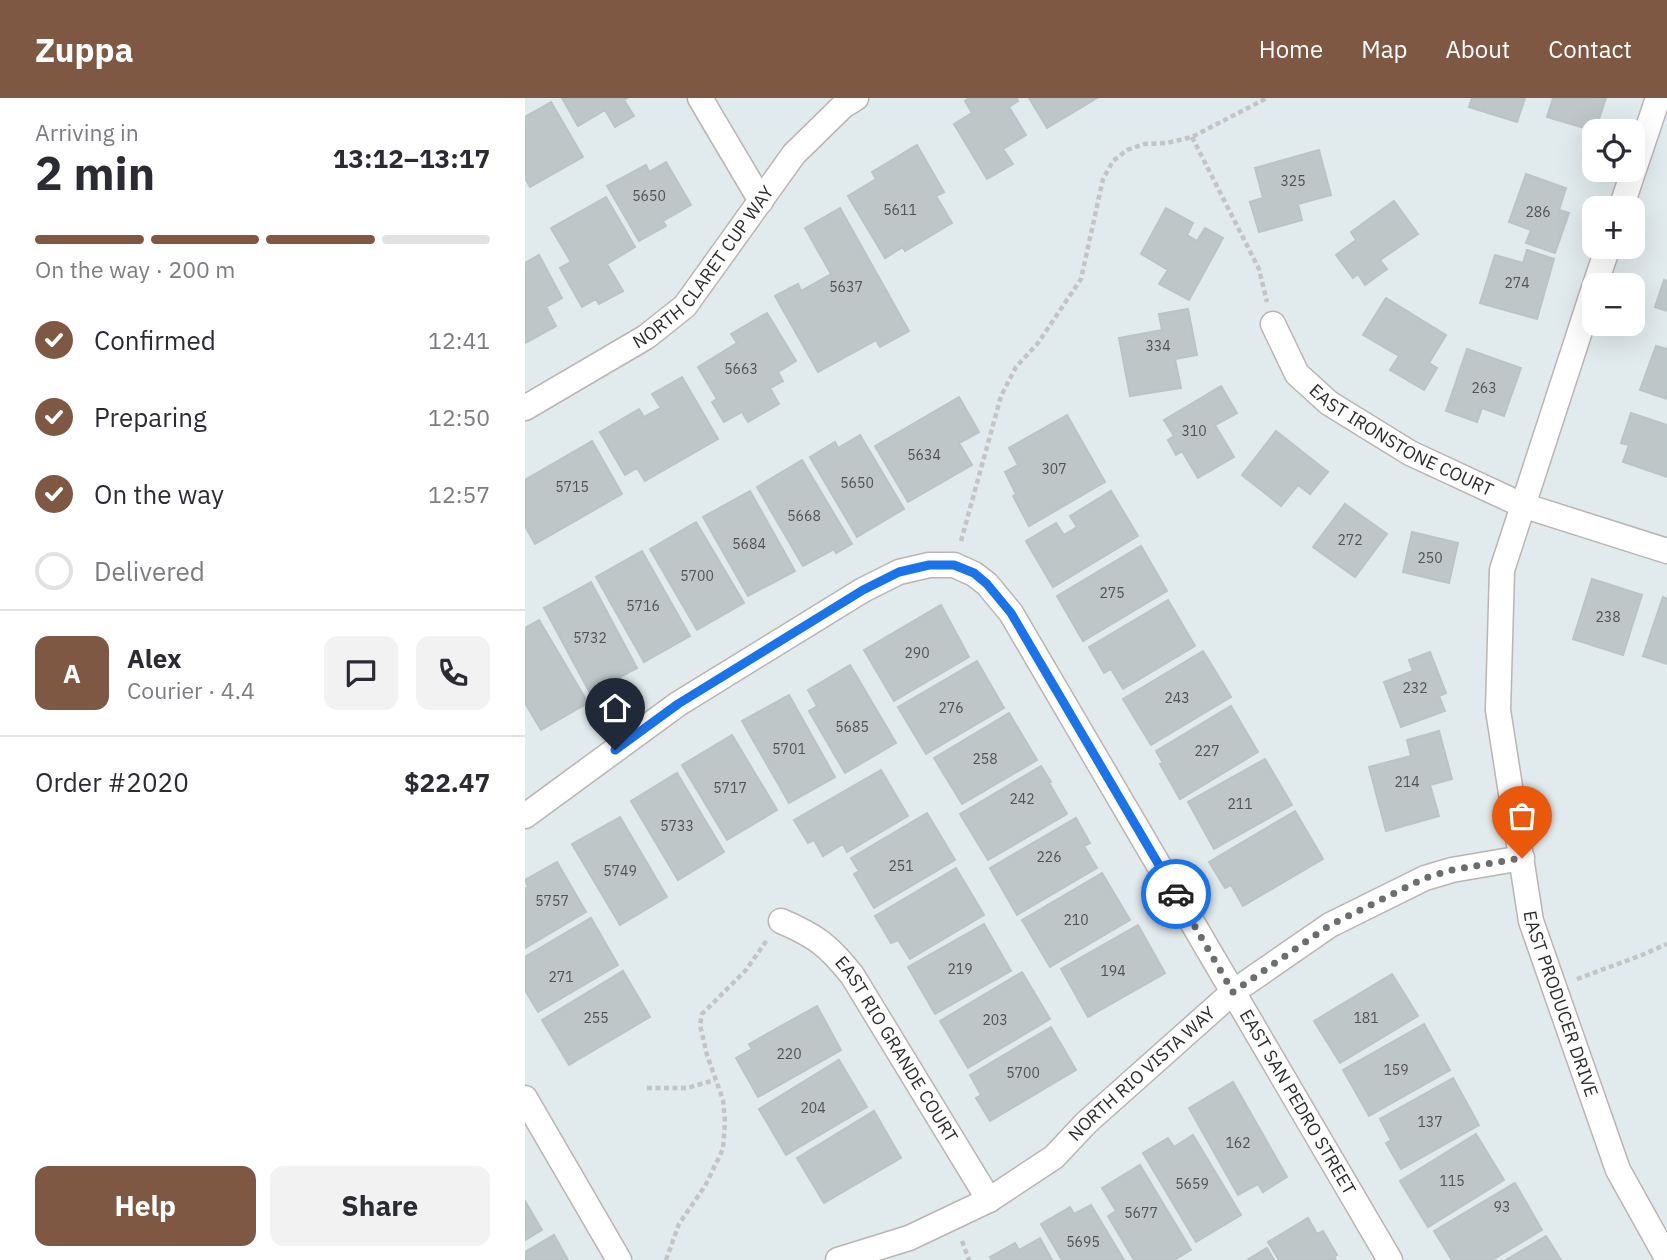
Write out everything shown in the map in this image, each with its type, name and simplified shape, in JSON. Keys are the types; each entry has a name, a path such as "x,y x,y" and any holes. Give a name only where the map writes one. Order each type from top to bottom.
{"street":[{"path":"701,98 761,201"},
{"name":"NORTH CLARET CUP WAY","path":"525,408 646,337 685,306 794,154 843,106 856,98"},
{"path":"1625,196 1658,98"},
{"name":"EAST IRONSTONE COURT","path":"1273,324 1297,374 1329,403 1410,453 1522,505 1667,551"},
{"name":"EAST PRODUCER DRIVE","path":"1582,326 1502,570 1497,710 1531,921 1618,1170 1663,1241"},
{"path":"527,810 678,704 863,590 899,572 929,565 954,565"},
{"name":"EAST SAN PEDRO STREET","path":"954,565 974,573 1011,613 1390,1260"},
{"name":"NORTH RIO VISTA WAY","path":"838,1260 909,1238 989,1200 1054,1157 1087,1122 1233,992 1330,925 1425,878 1452,870 1522,858"},
{"name":"EAST RIO GRANDE COURT","path":"781,921 815,936 832,950 852,975 989,1200"},
{"path":"525,1098 619,1260"}],"path":[{"path":"954,565 1002,396 1016,367 1038,342 1081,279 1103,179 1113,161 1127,149 1143,144 1192,138 1267,98"},
{"path":"1192,138 1259,269 1273,324"},
{"path":"666,1260 679,1223 705,1186 723,1149 723,1100 701,1025 702,1014 746,970 781,921"},
{"path":"1553,984 1586,976 1667,944"},
{"path":"647,1088 687,1088 715,1080"}],"building":[{"path":"562,98 627,98 624,100 634,116 615,127 605,110 578,126"},
{"path":"969,98 1017,98 1018,101 1009,107 1026,135 1003,149 1013,164 987,179 954,124 972,113 965,101"},
{"path":"1029,98 1097,98 1047,128"},
{"path":"1472,98 1525,98 1517,122 1469,107"},
{"path":"1553,98 1606,98 1599,119 1582,119 1582,127 1547,117"},
{"path":"551,102 583,157 530,187 525,178 525,117"},
{"path":"917,145 944,192 936,196 952,223 905,251 903,247 885,258 848,196 876,179 872,172"},
{"path":"1319,150 1331,195 1298,204 1302,220 1259,232 1250,202 1263,198 1255,168"},
{"path":"666,162 691,205 663,221 666,226 639,241 607,186 646,165 649,172"},
{"path":"1526,174 1566,188 1559,210 1569,213 1555,253 1526,243 1531,230 1509,222"},
{"path":"606,197 635,247 607,264 623,291 599,304 596,299 582,307 560,268 571,262 551,228"},
{"path":"1394,201 1418,234 1380,260 1387,269 1365,285 1358,274 1353,278 1336,255 1356,240 1351,232"},
{"path":"840,208 909,331 880,347 876,340 818,372 775,296 798,284 801,291 831,274 805,228"},
{"path":"1166,208 1193,223 1187,235 1197,241 1205,228 1223,238 1189,300 1159,284 1168,270 1141,254"},
{"path":"1527,250 1554,259 1537,319 1480,303 1495,255 1523,263"},
{"path":"539,255 562,298 546,307 556,326 525,343 525,263"},
{"path":"1664,280 1667,281 1667,311 1655,307"},
{"path":"1386,298 1446,335 1429,363 1437,368 1424,390 1390,370 1399,356 1363,335"},
{"path":"1188,309 1197,355 1175,359 1181,388 1130,396 1119,338 1162,330 1159,314"},
{"path":"767,313 796,361 778,372 783,381 770,388 779,404 748,422 742,412 724,422 712,402 717,399 698,367 737,343 731,334"},
{"path":"1656,346 1667,349 1667,399 1640,390"},
{"path":"1467,349 1521,368 1504,416 1482,408 1477,422 1446,411"},
{"path":"682,377 718,439 645,481 637,468 625,475 600,432 639,409 644,417 661,408 652,394"},
{"path":"1221,386 1237,413 1215,425 1234,457 1198,478 1182,451 1176,455 1168,440 1174,436 1164,420"},
{"path":"959,397 979,432 959,443 972,465 908,502 875,446"},
{"path":"1631,413 1667,425 1667,477 1623,462 1629,445 1621,443"},
{"path":"1067,415 1105,482 1029,526 1013,496 1016,494 1005,472 1018,465 1009,448"},
{"path":"1276,431 1328,472 1310,494 1298,485 1281,506 1242,475"},
{"path":"860,435 904,509 857,537 810,457 835,442 838,448"},
{"path":"592,441 622,494 535,544 525,526 525,480"},
{"path":"802,460 852,544 836,553 834,549 803,566 757,487"},
{"path":"750,491 795,571 748,596 703,517"},
{"path":"1111,491 1138,536 1053,587 1026,541 1056,523 1064,535 1077,527 1070,516"},
{"path":"1345,504 1387,534 1355,577 1313,547"},
{"path":"696,522 744,603 697,630 650,549"},
{"path":"1412,532 1458,543 1449,583 1403,572"},
{"path":"1141,546 1167,591 1083,641 1057,596"},
{"path":"642,551 690,636 644,662 596,577"},
{"path":"1592,579 1642,595 1623,655 1573,639"},
{"path":"591,582 637,668 590,693 544,608"},
{"path":"1663,597 1667,599 1667,664 1643,656"},
{"path":"1168,600 1195,646 1123,689 1111,669 1104,673 1089,647"},
{"path":"941,605 969,657 894,701 864,650"},
{"path":"539,620 588,703 541,730 525,703 525,628"},
{"path":"1203,651 1231,697 1151,745 1123,699"},
{"path":"1430,652 1446,693 1439,696 1445,711 1401,727 1384,682 1413,671 1409,660"},
{"path":"977,661 1004,708 926,754 898,707"},
{"path":"850,665 896,743 845,773 809,711 817,706 808,690"},
{"path":"789,695 835,777 789,803 742,721"},
{"path":"1231,706 1258,752 1180,799 1160,764 1163,763 1156,751"},
{"path":"1009,713 1037,760 962,804 934,758"},
{"path":"1439,731 1452,779 1430,785 1439,816 1386,831 1369,767 1411,756 1407,740"},
{"path":"732,735 777,810 727,840 682,765"},
{"path":"1265,759 1292,805 1214,849 1188,802"},
{"path":"1041,766 1067,814 988,860 960,814"},
{"path":"881,770 908,816 847,852 843,844 823,856 814,840 808,843 794,820"},
{"path":"677,773 724,852 678,880 631,801"},
{"path":"1295,811 1323,859 1243,906 1231,885 1225,888 1209,862"},
{"path":"927,813 955,860 874,908 854,874 859,871 851,858"},
{"path":"620,817 667,897 620,925 572,844"},
{"path":"1076,818 1090,843 1084,846 1097,868 1017,915 990,868"},
{"path":"557,862 586,912 525,948 525,889 528,887 525,880"},
{"path":"956,868 984,915 910,959 898,940 891,943 875,916"},
{"path":"1102,873 1130,920 1050,967 1022,920"},
{"path":"591,918 618,965 538,1012 525,990 525,957"},
{"path":"984,924 1011,971 935,1014 908,967"},
{"path":"1138,925 1165,973 1088,1017 1061,969"},
{"path":"623,971 650,1017 569,1065 542,1020"},
{"path":"1022,972 1050,1019 968,1068 940,1021"},
{"path":"1392,974 1418,1016 1340,1063 1314,1021"},
{"path":"817,1006 841,1050 758,1097 736,1058 752,1049 749,1044"},
{"path":"1424,1024 1450,1070 1369,1116 1343,1070"},
{"path":"1051,1027 1076,1070 990,1121 976,1098 981,1095 970,1075"},
{"path":"839,1060 867,1107 786,1155 759,1109"},
{"path":"1453,1078 1479,1125 1401,1169 1386,1143 1391,1140 1380,1119"},
{"path":"1233,1082 1287,1177 1263,1192 1258,1184 1238,1195 1189,1108"},
{"path":"874,1111 901,1158 824,1203 797,1158"},
{"path":"1476,1134 1504,1180 1428,1227 1400,1181"},
{"path":"1193,1135 1241,1215 1196,1242 1143,1153 1168,1138 1174,1147"},
{"path":"1140,1165 1191,1250 1174,1260 1134,1260 1108,1216 1116,1211 1102,1188"},
{"path":"1515,1183 1542,1230 1492,1260 1452,1260 1434,1231"},
{"path":"525,1201 542,1230 525,1240"},
{"path":"1091,1205 1124,1260 1062,1260 1041,1224 1070,1207 1074,1214"},
{"path":"1308,1218 1317,1234 1323,1231 1337,1255 1334,1257 1336,1260 1279,1260 1268,1242"},
{"path":"554,1235 568,1260 525,1260 525,1252"},
{"path":"1546,1236 1561,1260 1506,1260"},
{"path":"1040,1238 1052,1260 992,1260 990,1257 1015,1243 1019,1250"},
{"path":"1267,1248 1274,1260 1247,1260"}],"way so far":[{"path":"1176,894 1233,992 1330,925 1425,878 1452,870 1522,858"}],"route":[{"path":"615,750 678,704 863,590 899,572 929,565 954,565 974,573 1011,613 1176,894"}]}
